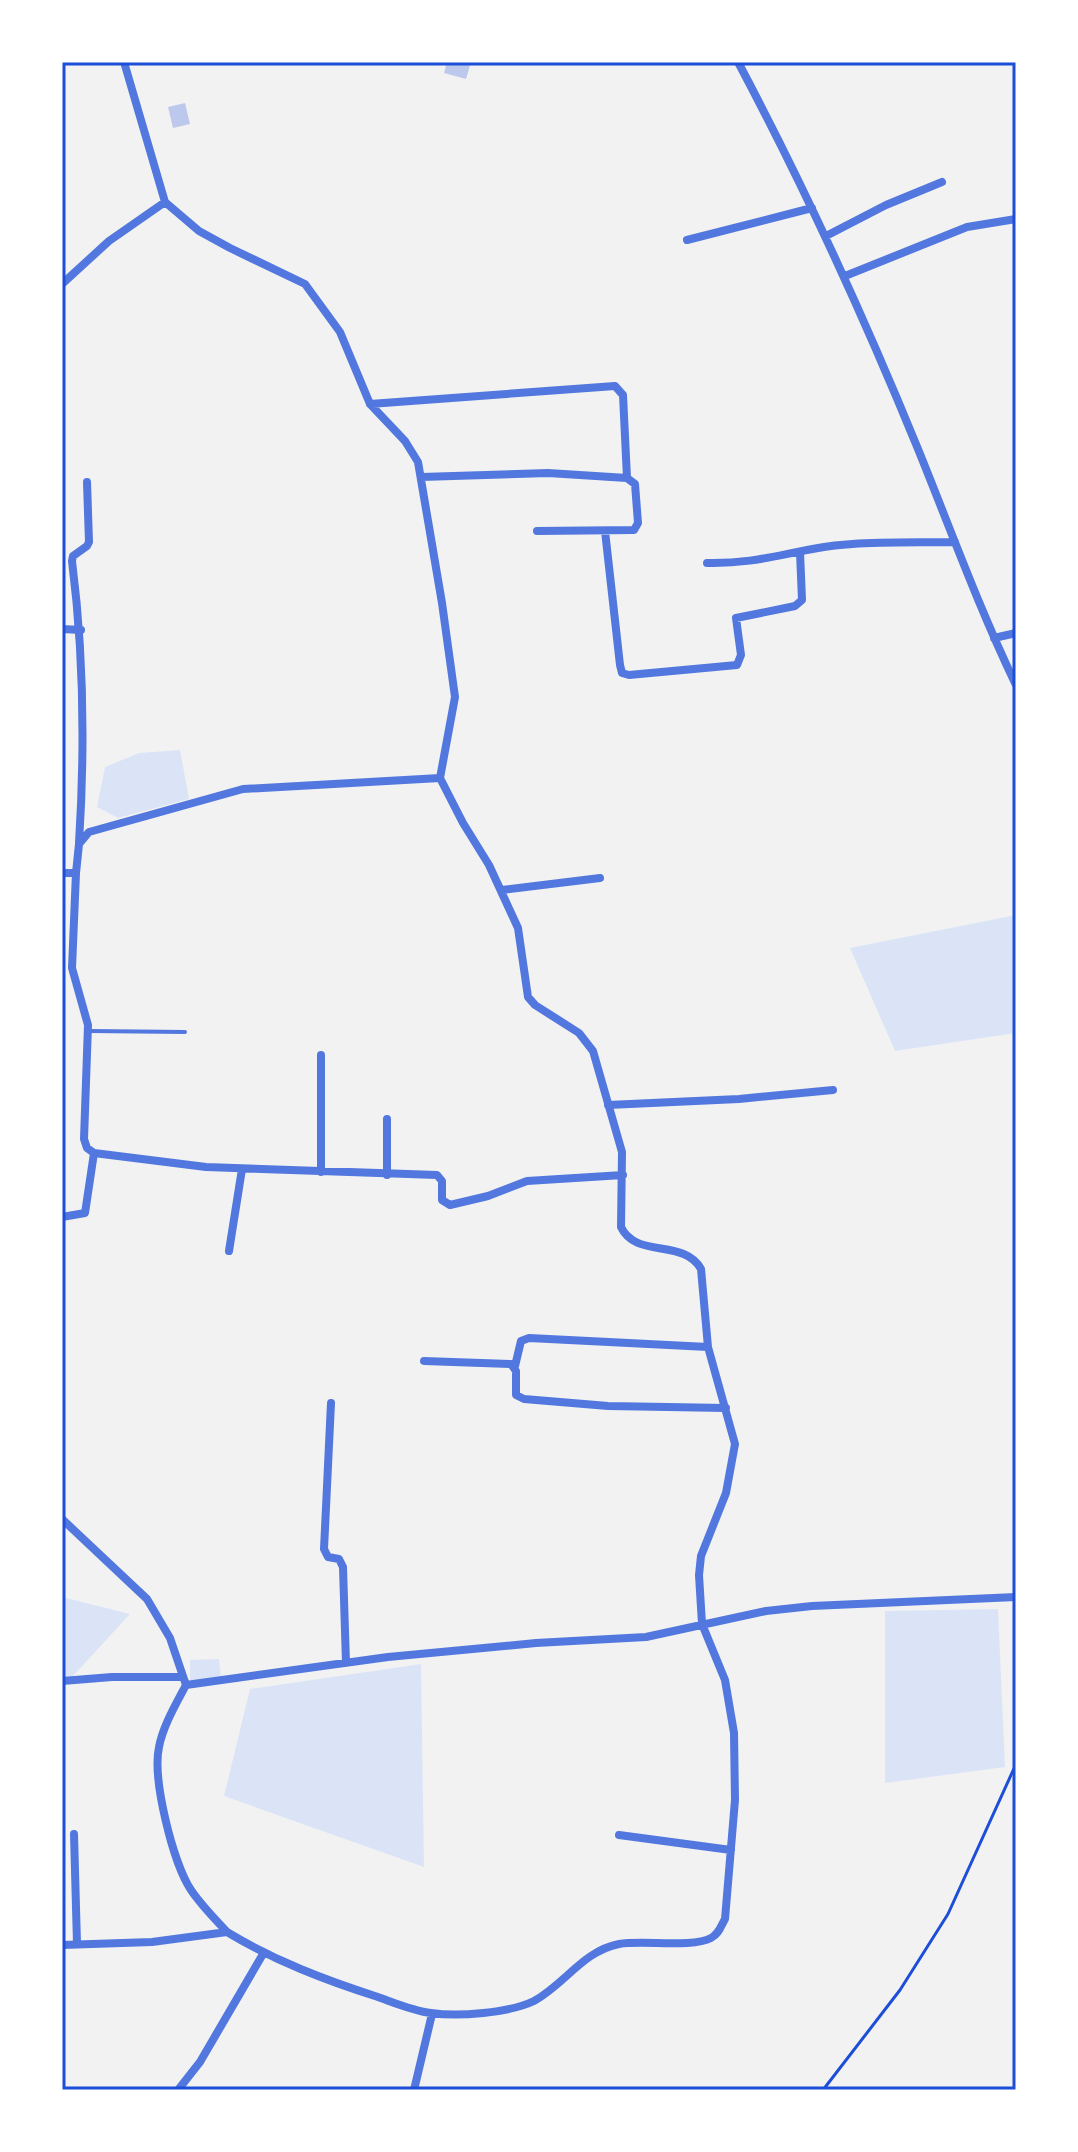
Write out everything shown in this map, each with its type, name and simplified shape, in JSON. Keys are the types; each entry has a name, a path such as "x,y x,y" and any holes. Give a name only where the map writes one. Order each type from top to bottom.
{"street":[{"path":"62,1519 147,1599 170,1638 185,1681 159,1747 157,1765 165,1811 180,1867 191,1889 227,1932 263,1954 335,1983 432,2014 488,2012 533,2001 601,1949 622,1943 710,1938 720,1930 725,1919 735,1800 732,1708 725,1680 702,1624 699,1575 701,1556 726,1493 735,1444 708,1347 701,1269 695,1259 686,1253 635,1242 626,1237 621,1227 622,1152 588,1041 528,997 518,928 502,890 440,778 455,697 418,462 405,441 370,404 340,332 305,284 199,231 165,202 124,62"},
{"path":"738,62 845,276 1016,685"},
{"path":"826,236 886,205 942,182"},
{"path":"62,284 109,241 165,202"},
{"path":"687,240 812,208"},
{"path":"845,276 967,227 1016,219"},
{"path":"370,404 615,386 623,395 627,478"},
{"path":"421,477 548,473 627,478 635,484 637,528 629,531 537,531"},
{"path":"87,482 89,542 73,556 72,561 84,674 83,768 72,968 88,1031 84,1139 87,1148 94,1153 206,1167 441,1177 442,1200 450,1205 488,1196 527,1181 623,1175"},
{"path":"605,531 620,665 625,674 737,665 741,655 736,618 795,606 802,600 800,552"},
{"path":"707,563 753,562 861,544 955,542"},
{"path":"62,629 81,630"},
{"path":"994,638 1016,633"},
{"path":"79,844 89,832 243,789 440,778"},
{"path":"62,873 76,873"},
{"path":"502,890 600,878"},
{"path":"321,1055 321,1172"},
{"path":"608,1105 739,1099 833,1090"},
{"path":"387,1119 387,1175"},
{"path":"62,1217 85,1213 94,1153"},
{"path":"229,1251 242,1169"},
{"path":"708,1347 529,1338 521,1341 515,1366 516,1395 524,1399 592,1406 726,1408"},
{"path":"424,1361 515,1366"},
{"path":"331,1403 324,1549 328,1557 339,1559 343,1567 346,1663"},
{"path":"62,1681 112,1677 185,1681 536,1643 646,1637 766,1611 812,1606 1016,1597"},
{"path":"74,1834 77,1944"},
{"path":"619,1835 731,1850"},
{"path":"62,1945 152,1942 227,1932"},
{"path":"178,2090 200,2062 263,1954"},
{"path":"414,2090 432,2014"}],"lane":[{"path":"88,1031 185,1032"}],"path":[{"path":"823,2090 900,1990 948,1914 1016,1764"}],"shaded area":[{"path":"180,750 189,799 118,818 97,807 105,767 139,753"},
{"path":"1016,915 1016,1033 895,1051 850,948"},
{"path":"62,1597 130,1614 62,1688"},
{"path":"998,1609 1005,1767 885,1783 885,1611"},
{"path":"219,1659 221,1677 190,1681 190,1660"},
{"path":"421,1664 424,1867 224,1796 250,1689"}],"building":[{"path":"447,62 471,62 466,79 444,73"},
{"path":"185,103 190,124 173,128 168,107"}]}
